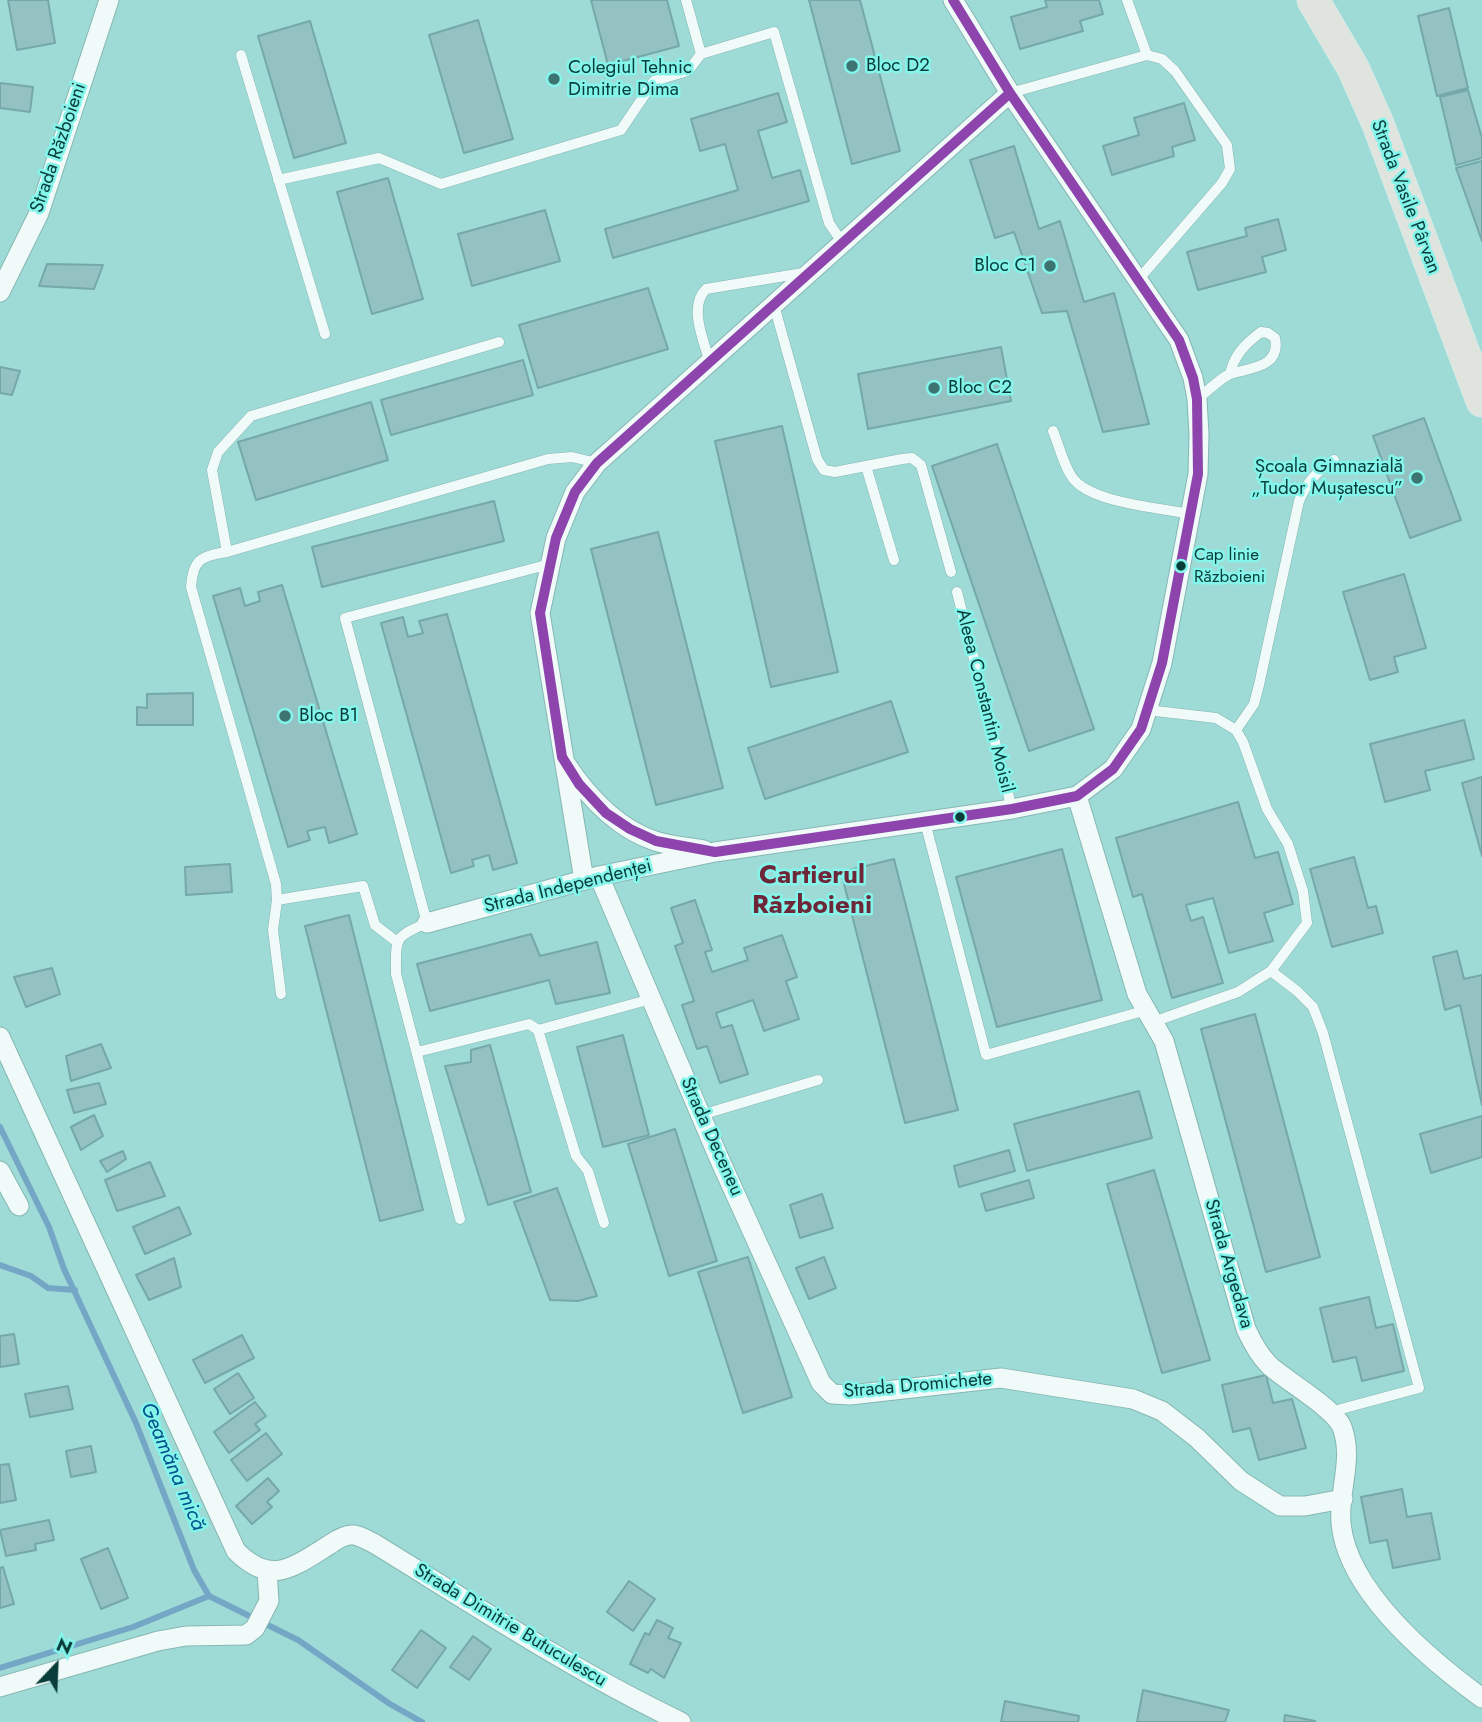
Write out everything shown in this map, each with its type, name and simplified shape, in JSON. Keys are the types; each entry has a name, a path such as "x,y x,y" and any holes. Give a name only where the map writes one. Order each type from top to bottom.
{"main road":[{"name":"Strada Vasile Pârvan","path":"1313,0 1353,68 1378,124 1482,401"}],"street":[{"name":"Strada Războieni","path":"0,292 39,213 109,0"},
{"name":"Strada Independenței","path":"426,923 591,878 715,852 1012,809 1077,796 1112,769 1141,729 1162,663 1198,474 1199,435 1194,378 1179,340 1010,93 953,0"},
{"name":"Strada Deceneu","path":"832,1394 821,1383 651,999 591,878 562,757 540,613 556,538 575,492 597,463 1010,93"},
{"path":"562,757 579,784 606,813 630,829 656,841 715,852"},
{"name":"Strada Argedava","path":"1077,796 1137,993 1164,1041 1245,1329 1267,1363 1330,1412 1341,1426 1347,1458 1341,1521 1345,1546 1353,1566 1366,1586 1429,1656 1482,1698"},
{"path":"0,1037 223,1526 236,1551 249,1564 267,1572 268,1601 255,1628 246,1635 186,1636 158,1641 0,1687"},
{"path":"0,1171 19,1206"},
{"name":"Strada Dromichete","path":"832,1394 849,1395 1001,1378 1133,1399 1162,1411 1197,1438 1241,1481 1280,1506 1305,1506 1343,1499"},
{"name":"Strada Dimitrie Butuculescu","path":"267,1572 285,1569 338,1539 354,1535 375,1544 534,1643 627,1696 681,1722"}],"lane":[{"path":"686,0 701,54"},
{"path":"1127,0 1147,55"},
{"path":"278,180 379,158 441,184 621,130 654,81 688,71 701,54 774,32 829,223 842,242"},
{"path":"241,55 325,334"},
{"path":"1010,93 1147,55 1162,59 1175,71 1227,145 1230,169 1222,183 1138,280"},
{"path":"710,363 696,305 706,289 810,272"},
{"path":"774,305 817,459 824,470 835,472 912,458 921,465 951,572"},
{"path":"1197,400 1230,374 1263,366 1273,354 1277,344 1275,338 1261,332 1233,359 1230,374"},
{"path":"227,552 212,470 218,452 251,416 499,342"},
{"path":"1053,431 1072,478 1089,491 1112,499 1191,514"},
{"path":"281,994 273,930 278,900 276,884 191,587 192,571 206,555 227,552 548,459 572,457 597,463"},
{"path":"1236,730 1254,704 1299,501 1318,471 1334,460"},
{"path":"866,466 894,560"},
{"path":"460,1219 396,974 397,942 403,933 426,923 345,618 550,565"},
{"name":"Aleea Constantin Moisil","path":"957,593 1012,809"},
{"path":"925,822 986,1055 1238,992 1270,971 1307,923 1303,891 1288,844 1266,808 1243,742 1236,730 1216,718 1147,710"},
{"path":"278,900 363,886 375,925 397,942"},
{"path":"1270,971 1313,1007 1323,1033 1419,1388 1330,1412"},
{"path":"538,1030 651,999"},
{"path":"417,1052 529,1024 538,1030 576,1156 588,1171 604,1223"},
{"path":"701,1115 818,1080"}],"building":[{"path":"8,0 48,0 55,43 17,50"},
{"path":"591,0 667,0 679,46 608,65"},
{"name":"Bloc D2","path":"809,0 860,0 900,151 852,164"},
{"path":"1045,0 1099,0 1103,14 1080,21 1083,31 1020,49 1011,17 1047,7"},
{"path":"1449,8 1468,88 1437,96 1418,16"},
{"path":"478,20 513,139 464,153 429,35"},
{"path":"310,21 346,143 294,158 258,36"},
{"path":"0,83 33,87 30,112 0,108"},
{"path":"1468,90 1482,138 1482,158 1456,165 1440,97"},
{"path":"778,93 787,122 758,131 772,178 800,170 809,201 613,258 605,229 738,190 725,144 700,151 691,119"},
{"path":"1184,103 1195,140 1172,147 1174,156 1112,175 1103,146 1139,135 1134,118"},
{"name":"Bloc C1","path":"1014,146 1039,229 1060,221 1084,302 1114,293 1149,424 1103,432 1067,311 1042,313 1014,232 995,238 970,160"},
{"path":"1482,161 1482,241 1456,168"},
{"path":"388,178 423,299 372,314 337,192"},
{"path":"545,210 560,261 472,286 458,234"},
{"path":"1278,219 1286,250 1262,257 1266,272 1198,290 1187,252 1247,236 1245,228"},
{"path":"47,264 103,265 94,289 39,286"},
{"path":"648,288 668,349 538,388 519,325"},
{"name":"Bloc C2","path":"1001,347 1011,401 868,429 858,374"},
{"path":"523,360 533,395 391,435 381,400"},
{"path":"0,367 20,371 12,395 0,393"},
{"path":"371,402 388,460 256,500 238,442"},
{"name":"Școala Gimnazială „Tudor Mușatescu”","path":"1424,418 1461,520 1410,538 1373,436"},
{"path":"782,426 838,672 771,687 715,441"},
{"path":"997,444 1094,729 1029,751 932,466"},
{"path":"494,501 504,541 322,587 312,547"},
{"path":"658,532 723,788 656,805 591,549"},
{"path":"1404,574 1426,648 1394,657 1398,672 1370,680 1343,592"},
{"name":"Bloc B1","path":"282,585 357,834 329,843 325,827 307,831 310,840 288,847 213,596 240,588 245,606 260,601 258,592"},
{"path":"447,614 517,863 493,870 489,855 472,860 474,866 451,873 381,623 403,617 408,637 423,633 419,621"},
{"path":"193,693 193,725 137,725 137,707 147,708 147,694"},
{"path":"891,701 908,752 765,799 748,748"},
{"path":"1464,720 1474,759 1425,771 1430,790 1385,802 1370,744"},
{"path":"1482,777 1482,856 1462,783"},
{"path":"1238,802 1255,858 1278,852 1293,904 1264,913 1273,941 1229,953 1213,898 1186,905 1191,921 1203,917 1223,983 1172,998 1142,894 1133,897 1116,838"},
{"path":"1062,849 1102,1000 997,1027 956,877"},
{"path":"1354,857 1368,908 1376,906 1383,933 1332,947 1310,869"},
{"path":"894,859 958,1110 905,1123 841,872"},
{"path":"230,864 232,892 186,895 185,867"},
{"path":"695,900 712,950 705,952 712,972 748,960 744,948 782,935 797,977 786,981 799,1019 764,1031 753,1000 716,1013 721,1028 732,1025 748,1074 720,1083 707,1046 697,1049 682,1005 694,1001 675,946 683,943 671,908"},
{"path":"349,915 423,1210 380,1221 305,926"},
{"path":"531,934 540,956 597,942 610,993 556,1004 549,980 430,1011 417,964"},
{"path":"1457,951 1464,979 1482,975 1482,1105 1460,1005 1445,1010 1433,957"},
{"path":"52,968 60,994 26,1007 14,977"},
{"path":"1255,1014 1320,1257 1266,1272 1201,1029"},
{"path":"623,1035 649,1135 603,1147 577,1047"},
{"path":"101,1044 111,1068 71,1081 66,1056"},
{"path":"490,1045 531,1192 488,1205 445,1066 471,1062 471,1050"},
{"path":"99,1083 106,1104 74,1113 67,1090"},
{"path":"1139,1091 1152,1138 1027,1171 1014,1124"},
{"path":"94,1115 103,1136 81,1150 71,1127"},
{"path":"1482,1116 1482,1157 1431,1173 1420,1134"},
{"path":"675,1129 717,1261 669,1276 628,1144"},
{"path":"1009,1150 1015,1171 959,1187 954,1166"},
{"path":"123,1151 126,1159 107,1172 100,1161"},
{"path":"150,1162 165,1196 117,1211 105,1180"},
{"path":"1154,1170 1210,1360 1162,1373 1107,1184"},
{"path":"1029,1180 1034,1198 986,1211 981,1194"},
{"path":"557,1188 597,1296 578,1301 550,1300 514,1202"},
{"path":"822,1194 833,1228 800,1238 790,1205"},
{"path":"179,1207 191,1234 145,1254 133,1227"},
{"path":"748,1257 792,1397 743,1413 698,1272"},
{"path":"824,1257 836,1288 809,1299 796,1268"},
{"path":"174,1258 181,1287 149,1300 136,1275"},
{"path":"1369,1297 1376,1328 1393,1324 1404,1371 1362,1381 1356,1357 1333,1362 1320,1308"},
{"path":"14,1334 19,1364 0,1367 0,1336"},
{"path":"242,1335 254,1358 205,1383 193,1360"},
{"path":"238,1373 254,1398 230,1414 214,1389"},
{"path":"1266,1375 1273,1403 1292,1399 1306,1448 1259,1460 1250,1428 1233,1432 1222,1385"},
{"path":"68,1386 73,1409 30,1417 25,1394"},
{"path":"255,1402 266,1416 255,1424 260,1430 229,1453 214,1432"},
{"path":"266,1433 282,1454 247,1481 231,1460"},
{"path":"91,1446 96,1472 71,1477 66,1451"},
{"path":"9,1464 16,1500 0,1503 0,1465"},
{"path":"268,1478 279,1491 267,1502 272,1507 252,1524 236,1506"},
{"path":"1402,1489 1407,1517 1431,1513 1440,1559 1393,1568 1387,1540 1370,1543 1361,1497"},
{"path":"49,1520 54,1540 35,1544 36,1550 6,1556 0,1530"},
{"path":"108,1548 128,1598 101,1609 81,1559"},
{"path":"3,1567 14,1604 0,1608 0,1568"},
{"path":"629,1581 655,1599 633,1631 607,1612"},
{"path":"657,1620 673,1628 668,1638 681,1643 664,1678 651,1669 648,1673 630,1664 645,1633 649,1635"},
{"path":"421,1630 446,1648 417,1688 392,1670"},
{"path":"473,1636 491,1649 469,1680 450,1667"},
{"path":"1143,1690 1229,1710 1225,1722 1137,1722"},
{"path":"1005,1701 1079,1716 1078,1722 1001,1722"},
{"path":"1285,1715 1315,1721 1315,1722 1284,1722"}],"waterway":[{"name":"Geamăna mică","path":"0,1127 49,1227 64,1269 136,1423 194,1570 209,1596 298,1640 390,1704 422,1722"},
{"path":"0,1265 31,1276 48,1288 75,1290"},
{"path":"0,1668 133,1627 209,1596"}],"transit line":[{"path":"953,0 1010,93"},
{"path":"1010,93 1179,340 1193,378 1197,399 1198,474 1162,663 1141,729 1113,769 1077,796 1012,809 715,852 656,841 630,829 606,813 579,784 562,757 540,613 556,538 575,492 597,463 1010,93"}],"place":[{"name":"Bloc D2","path":"852,66"},
{"name":"Colegiul Tehnic Dimitrie Dima","path":"554,79"},
{"name":"Bloc C1","path":"1050,266"},
{"name":"Bloc C2","path":"934,388"},
{"name":"Școala Gimnazială „Tudor Mușatescu”","path":"1417,478"},
{"name":"Cap linie Războieni","path":"1181,566"},
{"name":"Bloc B1","path":"285,716"}],"district":[{"name":"Cartierul Războieni","path":"812,892"}]}
